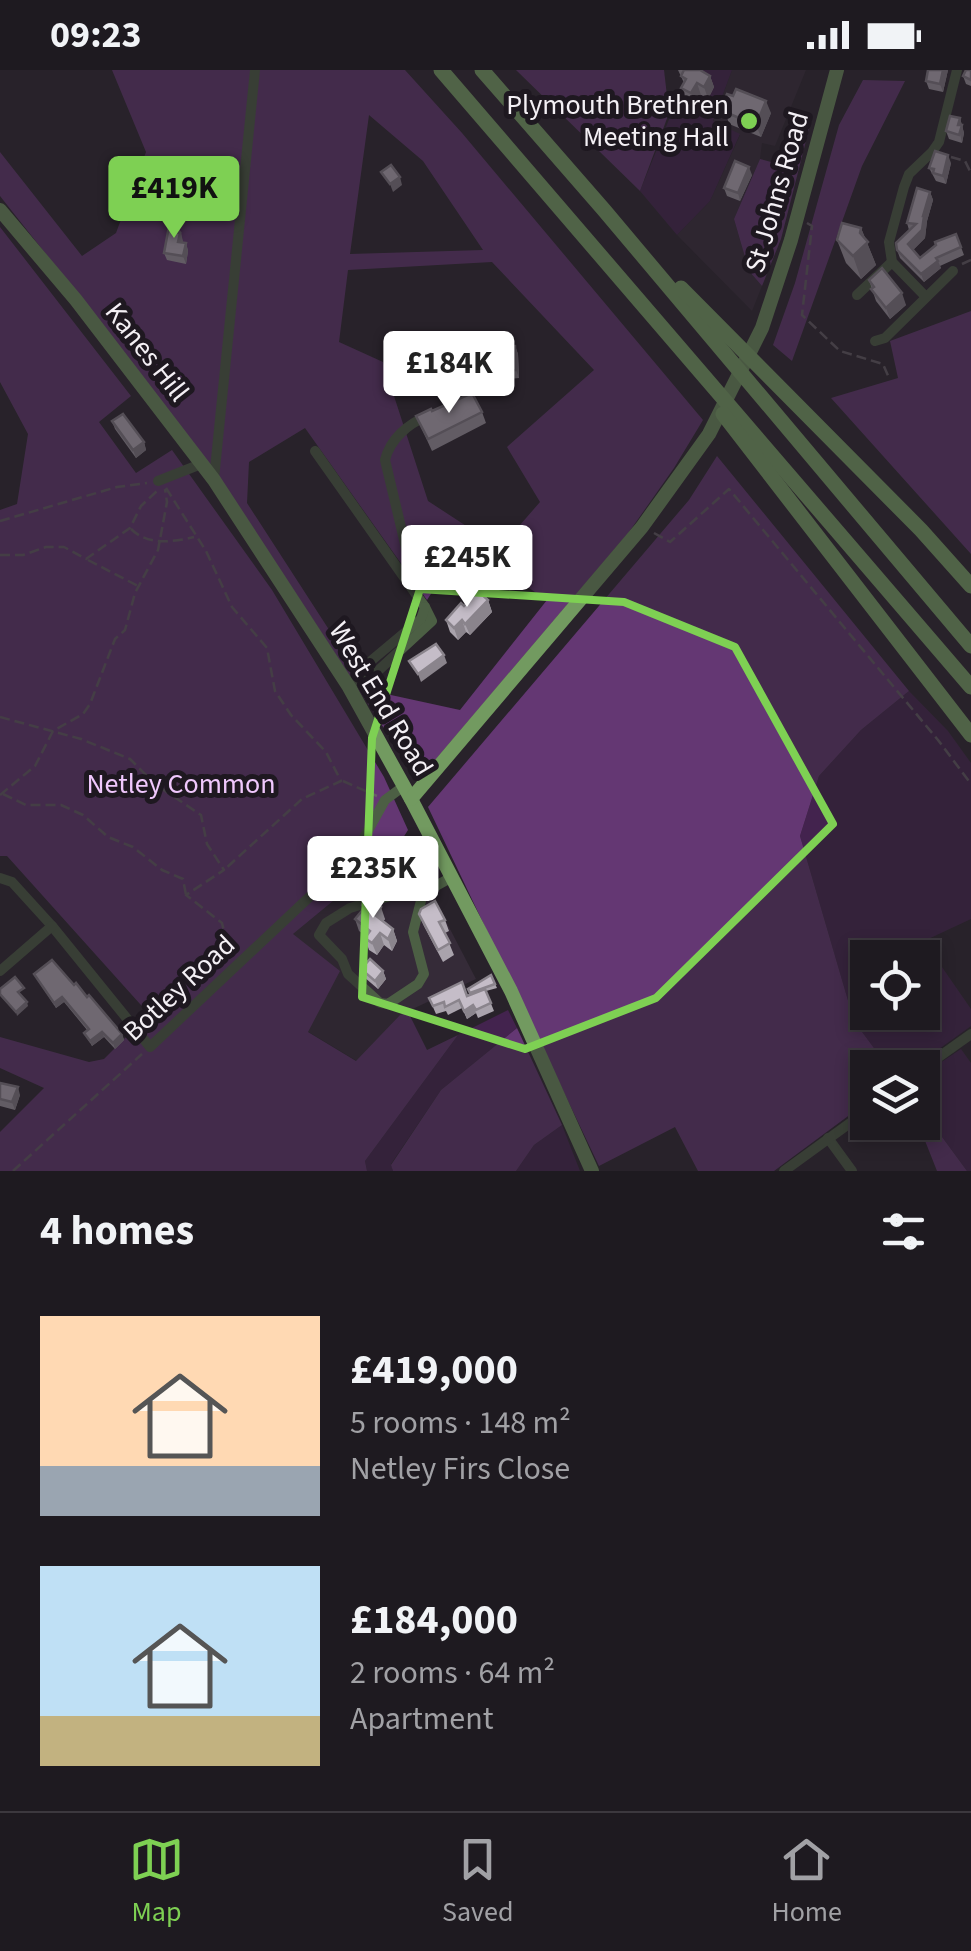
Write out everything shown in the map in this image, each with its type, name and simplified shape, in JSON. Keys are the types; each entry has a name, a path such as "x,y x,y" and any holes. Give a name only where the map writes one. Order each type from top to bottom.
{"highway":[{"path":"442,70 971,687"},
{"path":"482,70 971,646"},
{"path":"604,210 921,530 971,586"},
{"path":"618,276 971,736"}],"main road":[{"name":"St Johns Road","path":"408,792 642,527 710,434 762,328 837,70"},
{"name":"Kanes Hill","path":"0,210 76,300 214,480"},
{"name":"West End Road","path":"214,480 349,687 408,792 510,991 592,1171"}],"street":[{"path":"214,480 255,70"},
{"path":"926,297 892,262 889,242 910,174 939,142 957,70"},
{"path":"857,294 892,262"},
{"path":"875,341 885,338 953,271"},
{"path":"417,596 386,452 403,430 442,410"},
{"path":"315,450 425,607 421,619 360,670 349,687"},
{"path":"163,483 201,464"},
{"name":"Botley Road","path":"150,1047 356,854 385,800 408,792"},
{"path":"424,893 413,932 424,974 418,984 388,1004 380,1003 348,974 342,959 319,935 326,923 350,908 400,893 424,893 452,877"},
{"path":"0,878 12,882 52,926 150,1047"},
{"path":"0,971 52,926"},
{"path":"940,1056 971,1034"},
{"path":"784,1171 850,1123"},
{"path":"828,1138 852,1171"}],"path":[{"path":"932,152 966,161 971,173"},
{"path":"797,216 812,226 802,315 840,351 883,364 888,378"},
{"path":"0,521 118,486 163,483"},
{"path":"86,560 130,528 141,506 163,483"},
{"path":"163,483 206,552 232,607 266,648 275,691 291,715 326,752 342,781 385,800"},
{"path":"163,483 166,502 158,550 138,586 125,630 114,639 90,704 83,714 54,731 35,766 1,794 26,805 61,805 84,815 108,837 133,847 162,870 183,878 186,895 222,923 233,969"},
{"path":"642,527 670,542 729,489 971,784"},
{"path":"130,528 140,538 160,541 196,536"},
{"path":"0,555 64,547 138,586"},
{"path":"0,717 82,739 130,759 156,784 200,815 207,844 224,870"},
{"path":"186,895 224,870 302,799 342,781"},
{"name":"Botley Road","path":"13,1171 150,1047"}],"highlighted area":[{"path":"420,589 624,602 735,647 833,824 656,998 525,1049 362,997 372,738"}],"shaded area":[{"path":"689,70 732,70 713,121 740,134 710,201 677,235 640,191"},
{"path":"732,70 806,70 775,146 762,143 760,159 734,219 749,271 762,286 752,311 677,235 710,201 740,135 713,122"},
{"path":"909,691 948,731 971,763 971,919 926,940 850,940 850,1007 800,836 819,776 861,730"},
{"path":"396,849 413,858 476,979 400,1015 357,1061 307,1031 293,934"},
{"path":"940,964 971,1009 971,1026 938,1050 875,1050 861,1030 940,1030"},
{"path":"508,1010 517,1028 441,1090 391,1164 393,1171 367,1171 365,1161 458,1035"},
{"path":"961,1049 971,1063 971,1171 967,1171 940,1134 940,1063"},
{"path":"562,1125 580,1171 516,1171 534,1145"}],"green space":[{"path":"112,70 405,70 703,420 629,532 425,772 410,768 235,501 0,196 0,152 82,256 116,233 146,152","holes":["369,115 423,161 483,250 350,254","492,262 594,370 507,447 540,502 500,548 428,501 383,362 339,342 348,270","305,428 427,600 463,544 547,600 460,710 368,690 247,503 249,462"]},
{"path":"516,70 664,70 669,113 640,191"},
{"path":"863,80 905,81 862,166 792,361 773,345 795,283 839,125"},
{"path":"809,129 781,239 762,286 749,271 734,219 760,159 782,165 796,134"},
{"name":"Netley Common","path":"0,227 131,396 99,422 136,473 172,450 272,590 384,777 408,830 396,849 293,934 340,971 308,1032 356,1061 400,1015 408,1012 427,1050 458,1035 365,1161 367,1171 0,1171 0,1132 44,1088 0,1068 0,1037 89,1062 104,1059 149,1014 7,856 0,856 0,510 17,504 28,434 0,382"},
{"path":"971,311 971,554 831,398 898,378 890,341"},
{"path":"717,456 909,691 861,730 819,776 800,836 850,1007 850,1030 861,1030 875,1050 850,1050 850,1115 774,1171 698,1171 675,1127 599,1166 428,807 689,500"},
{"path":"517,1028 562,1125 534,1145 516,1171 393,1171 391,1165 441,1090"},
{"path":"940,1134 967,1171 937,1171 925,1140 940,1140"}],"building":[{"path":"684,70 700,70 710,76 704,87 697,83 691,93 681,88 686,79 681,76"},
{"path":"928,70 943,70 940,84 926,81"},
{"path":"736,89 766,101 756,125 725,112 727,94 733,96"},
{"path":"950,116 960,118 959,135 946,131"},
{"path":"935,151 948,155 943,176 929,168"},
{"path":"735,161 749,167 738,193 724,188"},
{"path":"391,165 400,177 390,184 381,172"},
{"path":"917,188 930,192 922,230 908,244 920,258 935,242 956,234 961,247 936,258 938,261 921,274 897,250 896,243 916,224 907,223"},
{"path":"170,221 178,223 178,242 186,243 183,256 164,253"},
{"path":"842,223 861,228 860,233 868,242 853,256 837,240"},
{"path":"882,268 902,293 886,308 869,280"},
{"path":"515,346 516,370 507,371 506,355 498,355 497,347"},
{"path":"472,393 482,412 428,439 416,416"},
{"path":"123,414 144,442 133,450 112,421"},
{"path":"478,591 488,600 465,624 462,620 454,628 446,620"},
{"path":"436,644 444,655 418,674 409,661"},
{"path":"370,898 381,907 375,915 393,929 388,939 380,933 372,943 365,938 370,931 355,919"},
{"path":"435,901 445,920 439,922 450,943 438,950 419,914"},
{"path":"370,959 383,971 375,981 361,969"},
{"path":"52,960 122,1034 113,1043 102,1032 90,1041 84,1033 89,1029 62,997 54,1003 34,974"},
{"path":"491,975 495,984 470,993 468,989"},
{"path":"15,977 24,988 18,992 27,1002 16,1012 0,994 0,989"},
{"path":"462,982 467,996 485,989 491,1003 476,1010 473,1005 464,1011 459,1000 445,1007 444,1002 433,1006 429,998"},
{"path":"0,1083 18,1087 12,1102 0,1099"}],"place":[{"name":"Plymouth Brethren Meeting Hall","path":"749,121"}]}
